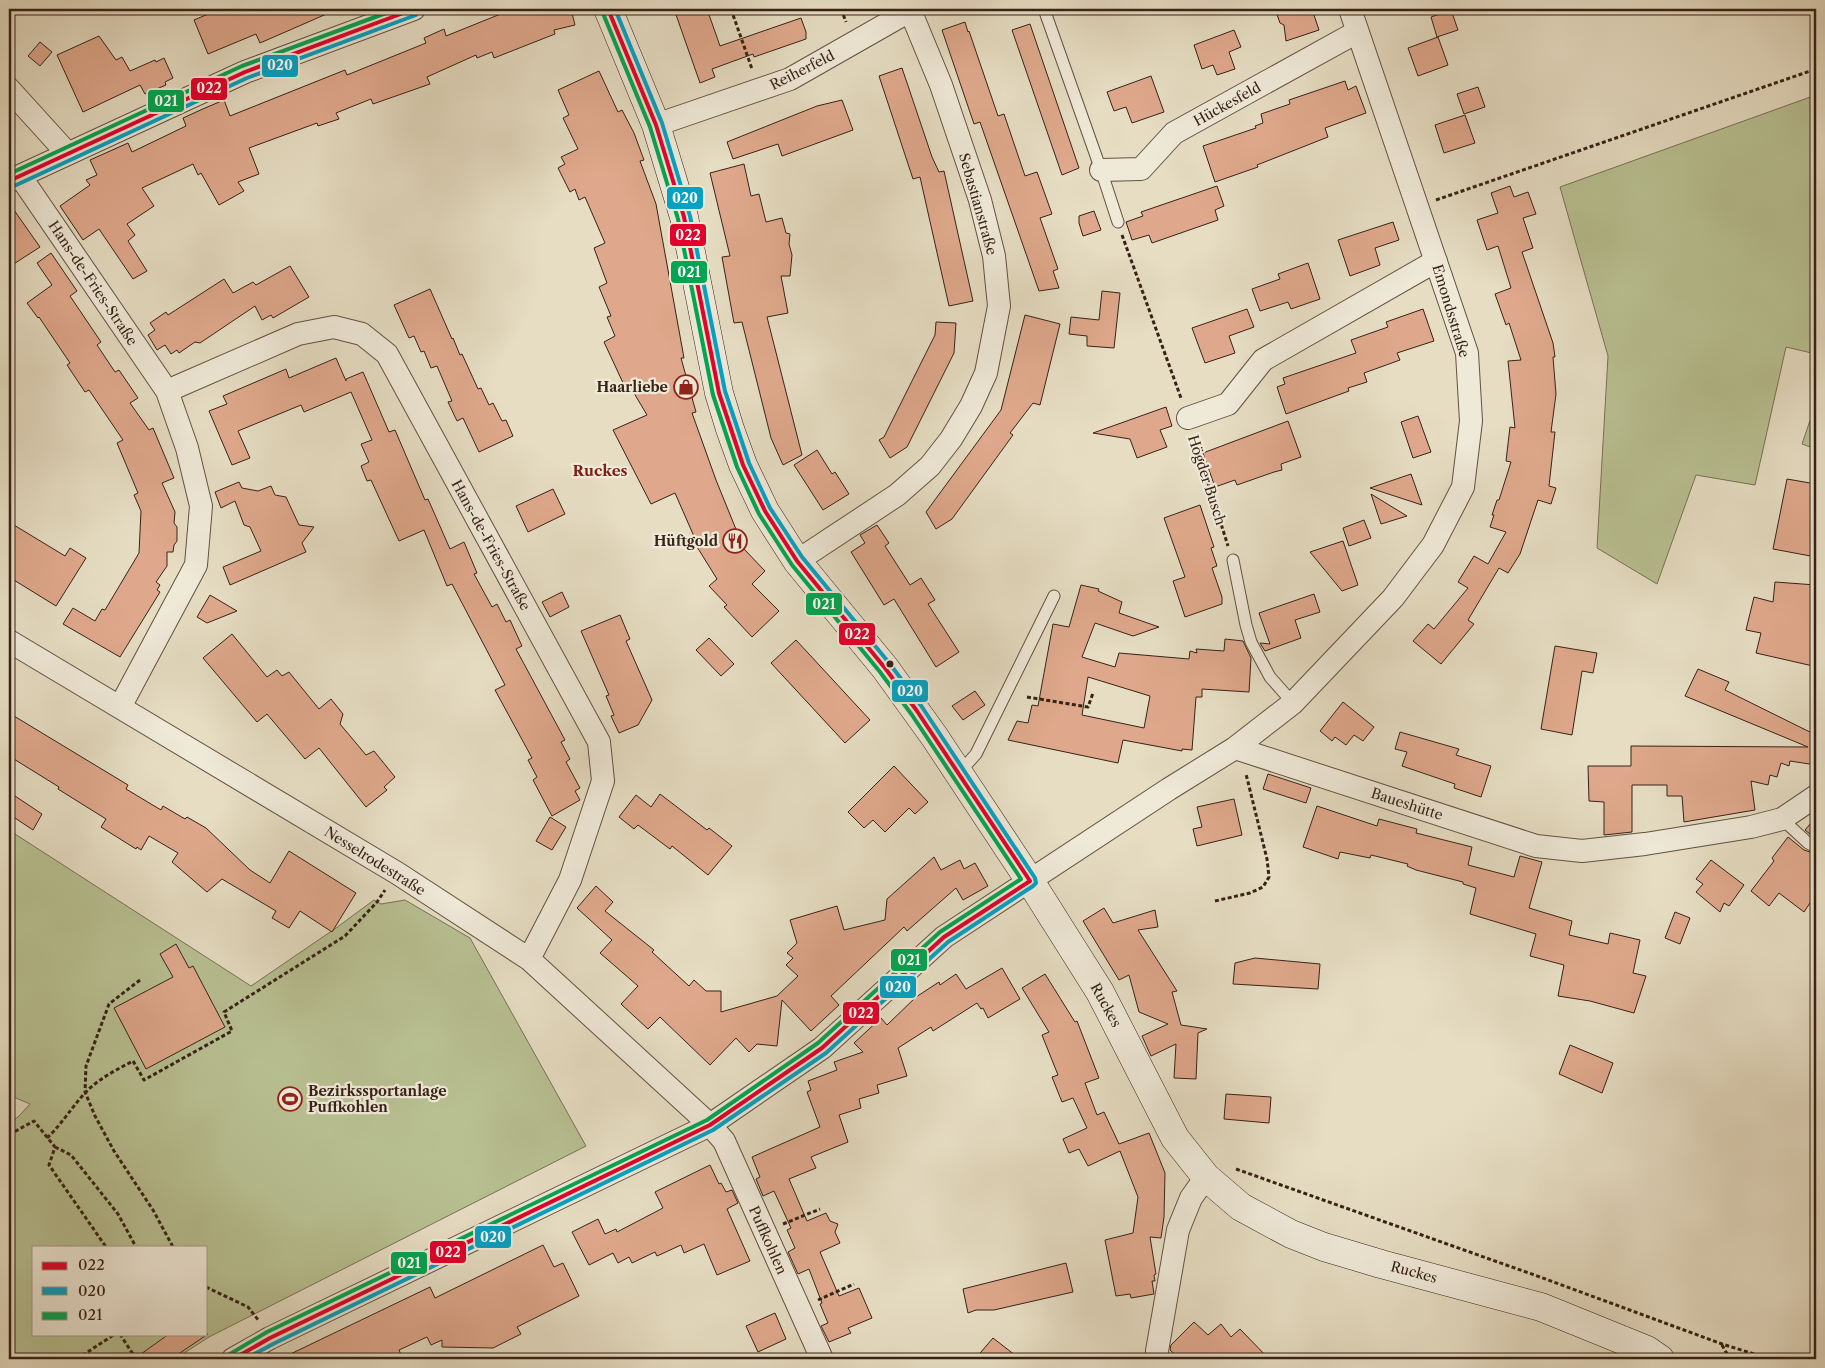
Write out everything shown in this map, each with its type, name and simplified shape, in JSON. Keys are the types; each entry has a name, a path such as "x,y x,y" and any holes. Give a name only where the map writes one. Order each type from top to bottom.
{"main road":[{"name":"Ruckes","path":"608,9 656,125 684,217 719,393 743,465 765,512 797,561 901,690 1030,881 1100,992 1175,1138 1206,1177 1241,1207 1291,1234 1324,1247 1542,1306 1647,1350 1660,1359"},
{"name":"Ruckes","path":"1606,1332 1643,1359"}],"street":[{"path":"14,178 245,72 414,9"},
{"name":"Reiherfeld","path":"656,125 790,79 912,9"},
{"name":"Sebastianstraße","path":"797,561 897,496 930,466 951,439 971,406 988,363 999,306 994,256 980,200 941,85 912,9"},
{"name":"Emondsstraße","path":"1241,750 1293,703 1393,598 1433,545 1463,487 1471,420 1467,354 1350,9"},
{"name":"Hückesfeld","path":"1101,170 1141,169 1174,133 1358,32"},
{"path":"9,89 68,154"},
{"name":"Hans-de-Fries-Straße","path":"14,178 167,391 187,448 202,506 196,564 120,707"},
{"name":"Högder Busch","path":"1188,418 1228,404 1263,360 1436,261"},
{"name":"Hans-de-Fries-Straße","path":"167,391 298,334 334,327 362,334 387,354 599,742 603,781 570,880 529,959"},
{"name":"Nesselrodestraße","path":"9,641 397,873 529,959 710,1125"},
{"path":"233,1359 270,1338 710,1125 822,1048 944,937 1170,788 1241,750"},
{"name":"Baueshütte","path":"1241,750 1536,846 1582,851 1751,827 1782,819 1816,796"},
{"name":"Puffkohlen","path":"710,1125 724,1141 822,1359"},
{"path":"1158,1359 1157,1352 1178,1230 1190,1198 1206,1177"}],"lane":[{"path":"1044,9 1118,222"},
{"path":"1232,560 1242,611 1252,642 1270,677 1293,703"},
{"path":"958,774 976,754 1054,596"},
{"path":"1782,819 1808,843 1816,847"}],"path":[{"path":"731,9 760,90"},
{"path":"1416,207 1816,69"},
{"path":"1118,222 1188,418"},
{"name":"Högder Busch","path":"1188,418 1232,560"},
{"path":"1027,697 1088,706 1093,693"},
{"path":"1216,901 1250,894 1263,887 1268,877 1267,860 1241,750"},
{"path":"47,1138 59,1127 85,1092 108,1074 133,1061 144,1080 232,1031 224,1012 345,936 377,902 397,873"},
{"path":"140,980 109,1004 86,1066 85,1092 94,1116 114,1151 153,1210 172,1246"},
{"path":"10,1133 34,1121 55,1147 71,1155 118,1214 135,1246"},
{"path":"55,1147 49,1165 105,1246"},
{"path":"1235,1169 1549,1280 1722,1344 1770,1359"},
{"path":"764,1232 820,1209"},
{"path":"799,1308 854,1284"},
{"path":"208,1287 248,1307"},
{"path":"77,1359 112,1336"},
{"path":"121,1336 136,1359"},
{"path":"1722,1344 1730,1359"}],"green space":[{"path":"1816,95 1816,354 1786,347 1755,485 1696,475 1657,584 1597,548 1608,356 1560,187"},
{"path":"1816,403 1816,449 1802,444"},
{"name":"Bezirkssportanlage Puffkohlen","path":"15,834 251,986 374,900 381,904 405,900 470,938 586,1146 209,1337 175,1359 9,1359 9,1124 30,1104 9,1095 9,848"}],"building":[{"path":"220,9 338,9 260,43 256,34 208,54 194,20"},
{"path":"513,9 571,9 575,25 554,30 555,34 494,58 492,52 477,58 476,55 427,77 430,84 373,104 371,99 336,113 339,119 318,126 317,123 249,148 259,174 238,182 244,191 219,205 201,173 198,175 193,164 142,188 154,206 127,224 135,235 128,241 147,271 133,279 99,229 83,240 60,206 90,185 86,180 97,175 90,160 128,143 132,152 186,126 183,118 205,108 224,100 230,116 345,70 347,75 426,43 424,38 444,29 446,36"},
{"path":"674,9 707,9 720,46 801,18 806,32 806,39 754,57 753,54 712,69 715,77 700,83"},
{"path":"1275,9 1312,9 1319,30 1286,41 1284,25 1280,23"},
{"path":"1451,10 1458,30 1437,37 1431,17"},
{"path":"965,22 998,116 1004,114 1025,176 1037,172 1052,214 1040,218 1058,269 1053,271 1059,288 1039,291 980,122 974,124 942,30"},
{"path":"1030,24 1079,168 1062,175 1012,30"},
{"path":"1234,30 1241,47 1229,52 1235,69 1217,75 1213,65 1202,69 1194,45"},
{"path":"99,36 116,60 122,57 130,71 164,58 173,78 165,82 166,85 145,94 140,85 83,112 57,55"},
{"path":"1438,37 1448,65 1418,76 1408,48"},
{"path":"40,42 52,52 40,66 28,56"},
{"path":"902,68 932,157 939,172 944,171 973,301 949,306 920,177 913,179 879,76"},
{"path":"599,71 618,112 622,110 634,133 644,160 640,161 656,204 684,358 681,358 696,412 692,413 716,480 744,549 765,571 752,584 779,611 752,637 724,607 727,605 709,586 717,579 694,542 696,541 675,493 651,504 613,430 647,415 628,383 624,385 604,342 615,336 607,317 611,316 599,287 607,283 594,248 605,243 585,197 579,200 575,189 570,192 558,168 565,164 561,157 578,149 563,118 569,115 558,90"},
{"path":"1151,76 1164,112 1132,123 1126,107 1114,111 1107,92"},
{"path":"1345,81 1348,90 1356,86 1366,113 1325,128 1328,137 1257,165 1258,167 1215,182 1203,146 1256,128 1255,126 1263,123 1261,114 1290,104 1289,100"},
{"path":"1478,87 1485,107 1464,114 1457,94"},
{"path":"842,100 853,130 782,156 778,144 733,159 727,142 817,106"},
{"path":"1465,115 1475,143 1444,153 1435,125"},
{"path":"744,164 751,196 759,194 766,222 782,218 786,233 790,234 789,244 792,255 790,276 781,276 788,313 767,317 802,455 783,465 771,438 742,322 734,323 722,257 730,256 710,173"},
{"path":"1217,186 1224,206 1215,210 1218,220 1152,243 1149,235 1132,240 1126,222 1143,216 1141,212"},
{"path":"1510,186 1514,197 1528,192 1536,214 1523,218 1533,248 1522,252 1553,343 1556,394 1551,432 1555,432 1549,486 1556,488 1551,504 1538,500 1520,554 1508,573 1499,568 1468,620 1474,624 1441,664 1413,641 1428,624 1434,629 1468,588 1458,582 1474,556 1488,564 1506,532 1490,527 1494,515 1492,515 1497,500 1499,500 1511,462 1506,461 1510,427 1515,428 1508,361 1521,360 1509,323 1506,325 1495,294 1511,288 1498,246 1487,250 1477,220 1498,213 1491,193"},
{"path":"9,203 40,247 9,267"},
{"path":"1094,211 1101,230 1083,236 1079,216"},
{"path":"1393,222 1399,240 1375,248 1380,265 1350,276 1338,240"},
{"path":"51,253 77,291 70,296 101,342 97,345 115,372 119,370 138,398 130,403 149,430 153,428 174,478 162,483 175,512 174,523 177,527 177,541 173,552 167,552 167,566 156,582 160,585 157,590 160,592 120,657 63,624 73,608 95,621 102,609 105,610 139,553 141,511 134,495 138,493 117,443 123,440 89,390 85,392 67,365 70,363 39,317 27,303 52,285 37,263"},
{"path":"1308,263 1320,299 1291,309 1288,302 1260,311 1252,289 1280,279 1278,274"},
{"path":"290,266 309,297 273,318 271,315 262,320 255,306 200,343 195,342 179,353 177,350 171,354 165,345 157,350 148,335 155,330 150,323 166,312 168,315 224,279 233,293 253,282 256,285"},
{"path":"430,289 452,339 460,355 462,354 478,389 481,388 489,405 493,403 502,421 506,420 513,436 479,452 463,418 457,421 448,402 452,401 437,366 431,368 424,351 421,352 414,336 409,338 394,305"},
{"path":"1102,291 1120,293 1114,348 1087,346 1087,336 1069,334 1071,317 1099,320"},
{"path":"1247,309 1254,327 1229,336 1235,353 1205,363 1192,328"},
{"path":"1423,309 1434,341 1397,353 1400,360 1364,373 1367,382 1348,388 1349,391 1286,414 1277,387 1285,384 1283,378 1356,353 1351,340 1388,327 1386,322"},
{"path":"1025,315 1060,324 1040,405 1033,403 1010,433 1013,435 952,519 936,529 926,512 1001,410"},
{"path":"936,322 956,323 954,353 907,447 890,458 879,440 884,437 935,335"},
{"path":"336,358 346,381 346,379 363,372 389,432 395,430 425,500 428,499 450,549 464,542 477,573 474,574 492,607 497,604 506,622 510,620 522,646 516,649 565,740 561,742 570,759 566,762 580,788 575,791 580,800 552,816 533,780 537,777 528,760 532,758 495,690 505,685 452,584 447,586 424,530 399,541 371,480 367,481 361,466 369,462 361,444 372,440 351,392 304,412 301,405 238,431 250,458 232,465 209,411 227,404 223,396 286,369 289,378"},
{"path":"1166,407 1172,426 1160,430 1167,447 1137,458 1130,439 1093,433"},
{"path":"1418,416 1431,452 1413,458 1401,422"},
{"path":"1288,421 1301,457 1281,464 1282,470 1237,485 1235,480 1215,487 1203,453"},
{"path":"817,450 832,474 835,472 849,494 823,510 794,465"},
{"path":"1411,474 1422,505 1370,488"},
{"path":"1787,479 1816,484 1816,557 1773,549"},
{"path":"239,482 242,488 258,491 271,486 275,495 286,497 299,525 314,527 302,543 306,552 230,585 223,567 261,551 250,527 244,525 235,501 221,508 215,492"},
{"path":"553,489 565,514 528,532 516,506"},
{"path":"1371,494 1407,516 1381,524"},
{"path":"1200,505 1214,547 1211,548 1217,566 1212,568 1222,597 1222,604 1185,617 1173,581 1185,577 1164,518"},
{"path":"1364,520 1371,538 1349,546 1343,528"},
{"path":"9,522 65,556 70,548 86,558 56,606 9,577"},
{"path":"877,525 889,543 885,546 910,585 921,578 935,600 928,604 959,652 936,667 894,599 884,605 851,552 865,543 860,535"},
{"path":"1343,541 1358,585 1342,591 1310,552"},
{"path":"1775,582 1816,585 1816,647 1813,666 1756,653 1761,633 1746,630 1754,597 1773,602"},
{"path":"1081,585 1099,589 1098,591 1122,602 1119,613 1159,627 1133,636 1095,623 1082,657 1115,667 1119,653 1189,659 1190,651 1197,653 1196,649 1224,651 1225,639 1243,641 1251,658 1249,692 1202,689 1202,697 1196,697 1192,750 1182,749 1182,751 1123,740 1118,763 1008,740 1017,721 1028,723 1032,705 1038,706 1053,624 1069,627","holes":["1088,677 1150,696 1144,728 1082,715"]},
{"path":"562,592 569,607 550,617 542,602"},
{"path":"1314,594 1320,612 1295,620 1301,638 1265,651 1260,643 1270,644 1259,613"},
{"path":"210,595 237,611 207,623 197,617"},
{"path":"620,615 630,639 626,641 652,700 638,725 619,733 611,716 614,715 606,696 609,695 581,631"},
{"path":"232,634 267,677 277,670 282,676 289,672 319,709 331,699 343,714 340,724 366,755 374,751 395,777 384,787 387,790 366,807 319,748 305,759 267,714 257,722 203,658"},
{"path":"709,638 734,664 721,676 696,650"},
{"path":"796,640 870,720 845,743 771,663"},
{"path":"1555,646 1597,653 1593,673 1582,671 1572,735 1541,729"},
{"path":"1698,669 1729,682 1725,690 1816,735 1816,765 1790,761 1789,766 1781,763 1777,777 1770,775 1768,785 1751,781 1755,810 1684,822 1682,796 1667,796 1667,785 1632,785 1632,832 1604,835 1604,802 1589,801 1588,766 1631,766 1631,746 1808,747 1685,696"},
{"path":"975,691 985,705 963,720 952,706"},
{"path":"1343,702 1374,727 1363,741 1354,735 1346,745 1335,737 1332,741 1320,731"},
{"path":"9,713 128,785 126,789 161,810 163,806 185,819 187,817 206,828 250,870 270,883 289,851 356,893 332,932 300,911 289,928 272,918 276,911 222,879 207,892 172,862 178,853 149,836 141,850 137,847 136,849 101,827 106,819 9,756"},
{"path":"1400,732 1459,749 1456,755 1491,766 1481,797 1454,788 1455,784 1402,766 1407,752 1395,749"},
{"path":"894,766 928,802 915,814 909,808 885,832 873,820 864,828 848,812"},
{"path":"1268,774 1311,788 1306,803 1263,789"},
{"path":"9,792 42,814 33,830 9,814"},
{"path":"660,794 707,830 709,828 732,846 708,875 672,846 670,849 638,825 634,829 619,817 636,795 651,807"},
{"path":"1234,799 1242,835 1197,846 1193,829 1202,827 1197,807"},
{"path":"1317,806 1377,826 1379,819 1417,829 1416,833 1472,847 1468,865 1514,877 1520,856 1542,862 1529,908 1572,921 1569,935 1608,944 1610,933 1640,940 1633,973 1646,976 1634,1013 1590,1001 1558,996 1564,965 1530,956 1536,934 1470,914 1476,888 1463,884 1463,882 1416,870 1407,866 1408,864 1371,855 1370,858 1340,852 1338,859 1303,847"},
{"path":"550,817 566,827 552,850 536,841"},
{"path":"1816,817 1816,839 1805,830"},
{"path":"1788,837 1804,850 1816,854 1816,894 1804,912 1779,893 1769,906 1751,891 1774,861 1772,858"},
{"path":"934,857 941,870 960,860 964,869 975,863 988,886 963,900 956,888 907,931 904,927 831,996 839,1005 811,1031 782,1000 777,1046 757,1044 749,1052 736,1038 710,1065 660,1017 648,1029 621,1004 638,986 600,953 612,940 577,908 596,886 613,902 605,911 654,950 652,952 689,986 694,980 706,991 721,991 721,1012 777,996 798,976 786,965 793,958 787,953 797,943 790,920 837,906 844,930 885,920 887,899"},
{"path":"1711,860 1744,885 1729,906 1724,903 1720,912 1696,892 1703,884 1696,879"},
{"path":"1104,908 1113,923 1155,910 1158,927 1138,930 1177,991 1172,992 1181,1025 1207,1029 1198,1033 1196,1079 1174,1078 1176,1044 1151,1056 1142,1036 1168,1024 1139,1012 1129,975 1119,980 1083,921"},
{"path":"1675,912 1690,918 1680,944 1665,938"},
{"path":"176,944 189,968 193,966 225,1027 146,1069 114,1008 173,977 160,954"},
{"path":"1255,958 1320,964 1318,989 1233,984 1235,963"},
{"path":"1002,968 1020,999 988,1018 983,1008 981,1009 977,1003 933,1031 931,1027 898,1048 907,1076 877,1085 879,1093 859,1099 861,1108 839,1115 848,1142 811,1157 816,1168 789,1179 807,1221 826,1213 830,1221 838,1224 835,1232 840,1243 820,1252 839,1296 859,1288 872,1318 848,1328 851,1333 829,1342 821,1326 828,1323 809,1269 798,1274 788,1252 795,1248 787,1230 791,1228 774,1191 763,1196 756,1179 760,1177 752,1157 820,1127 807,1092 811,1090 808,1081 837,1070 834,1062 863,1052 854,1043 881,1018 887,1025 916,997 939,982 940,985 956,974 966,989"},
{"path":"1045,974 1075,1022 1077,1021 1099,1078 1085,1083 1097,1115 1104,1112 1119,1144 1149,1133 1165,1173 1164,1217 1161,1238 1150,1237 1156,1274 1154,1275 1155,1281 1152,1281 1154,1294 1131,1298 1130,1294 1116,1296 1105,1240 1133,1233 1138,1197 1120,1151 1088,1166 1079,1149 1069,1153 1063,1139 1087,1128 1073,1098 1062,1102 1052,1077 1058,1075 1042,1035 1049,1032 1022,988"},
{"path":"1570,1045 1613,1063 1602,1093 1559,1074"},
{"path":"1226,1094 1271,1097 1269,1123 1224,1119"},
{"path":"710,1165 719,1184 721,1183 726,1192 732,1190 738,1203 727,1209 750,1261 717,1275 704,1244 684,1253 681,1245 657,1256 655,1252 632,1263 629,1257 618,1263 613,1253 589,1265 572,1232 598,1219 605,1234 616,1229 617,1232 663,1208 655,1192"},
{"path":"543,1245 554,1267 563,1263 579,1296 517,1327 521,1334 493,1348 442,1347 442,1340 431,1345 427,1337 399,1350 403,1359 280,1359 430,1287 435,1298"},
{"path":"1066,1263 1073,1292 994,1310 976,1310 968,1313 963,1289"},
{"path":"775,1313 786,1339 758,1352 746,1326"},
{"path":"1194,1322 1208,1335 1221,1324 1231,1337 1240,1329 1269,1359 1180,1359 1170,1350 1171,1345"},
{"path":"166,1336 205,1336 171,1359 134,1359"},
{"path":"993,1338 1020,1359 975,1359"}],"transit line":[{"name":"021","path":"9,174 242,66 397,9"},
{"name":"022","path":"9,181 245,72 414,9"},
{"name":"022","path":"233,1359 270,1338 710,1125 822,1048 944,937 1030,881 917,711 885,668 797,561 765,511 743,465 719,393 684,217 656,125 608,9"},
{"name":"020","path":"245,1359 713,1130 826,1053 948,942 1036,883 1035,878 922,707 890,664 802,557 770,508 749,463 725,391 690,216 662,123 615,9"},
{"name":"021","path":"230,1354 267,1332 707,1120 818,1043 940,932 1021,879 912,715 880,672 792,565 759,514 737,467 713,395 678,219 650,127 602,11"},
{"name":"020","path":"12,187 247,78 416,15"}],"place":[{"name":"Haarliebe","path":"686,387"},
{"name":"Hüftgold","path":"735,541"},
{"name":"Bezirkssportanlage Puffkohlen","path":"290,1099"}],"district":[{"name":"Ruckes","path":"600,471"}]}
